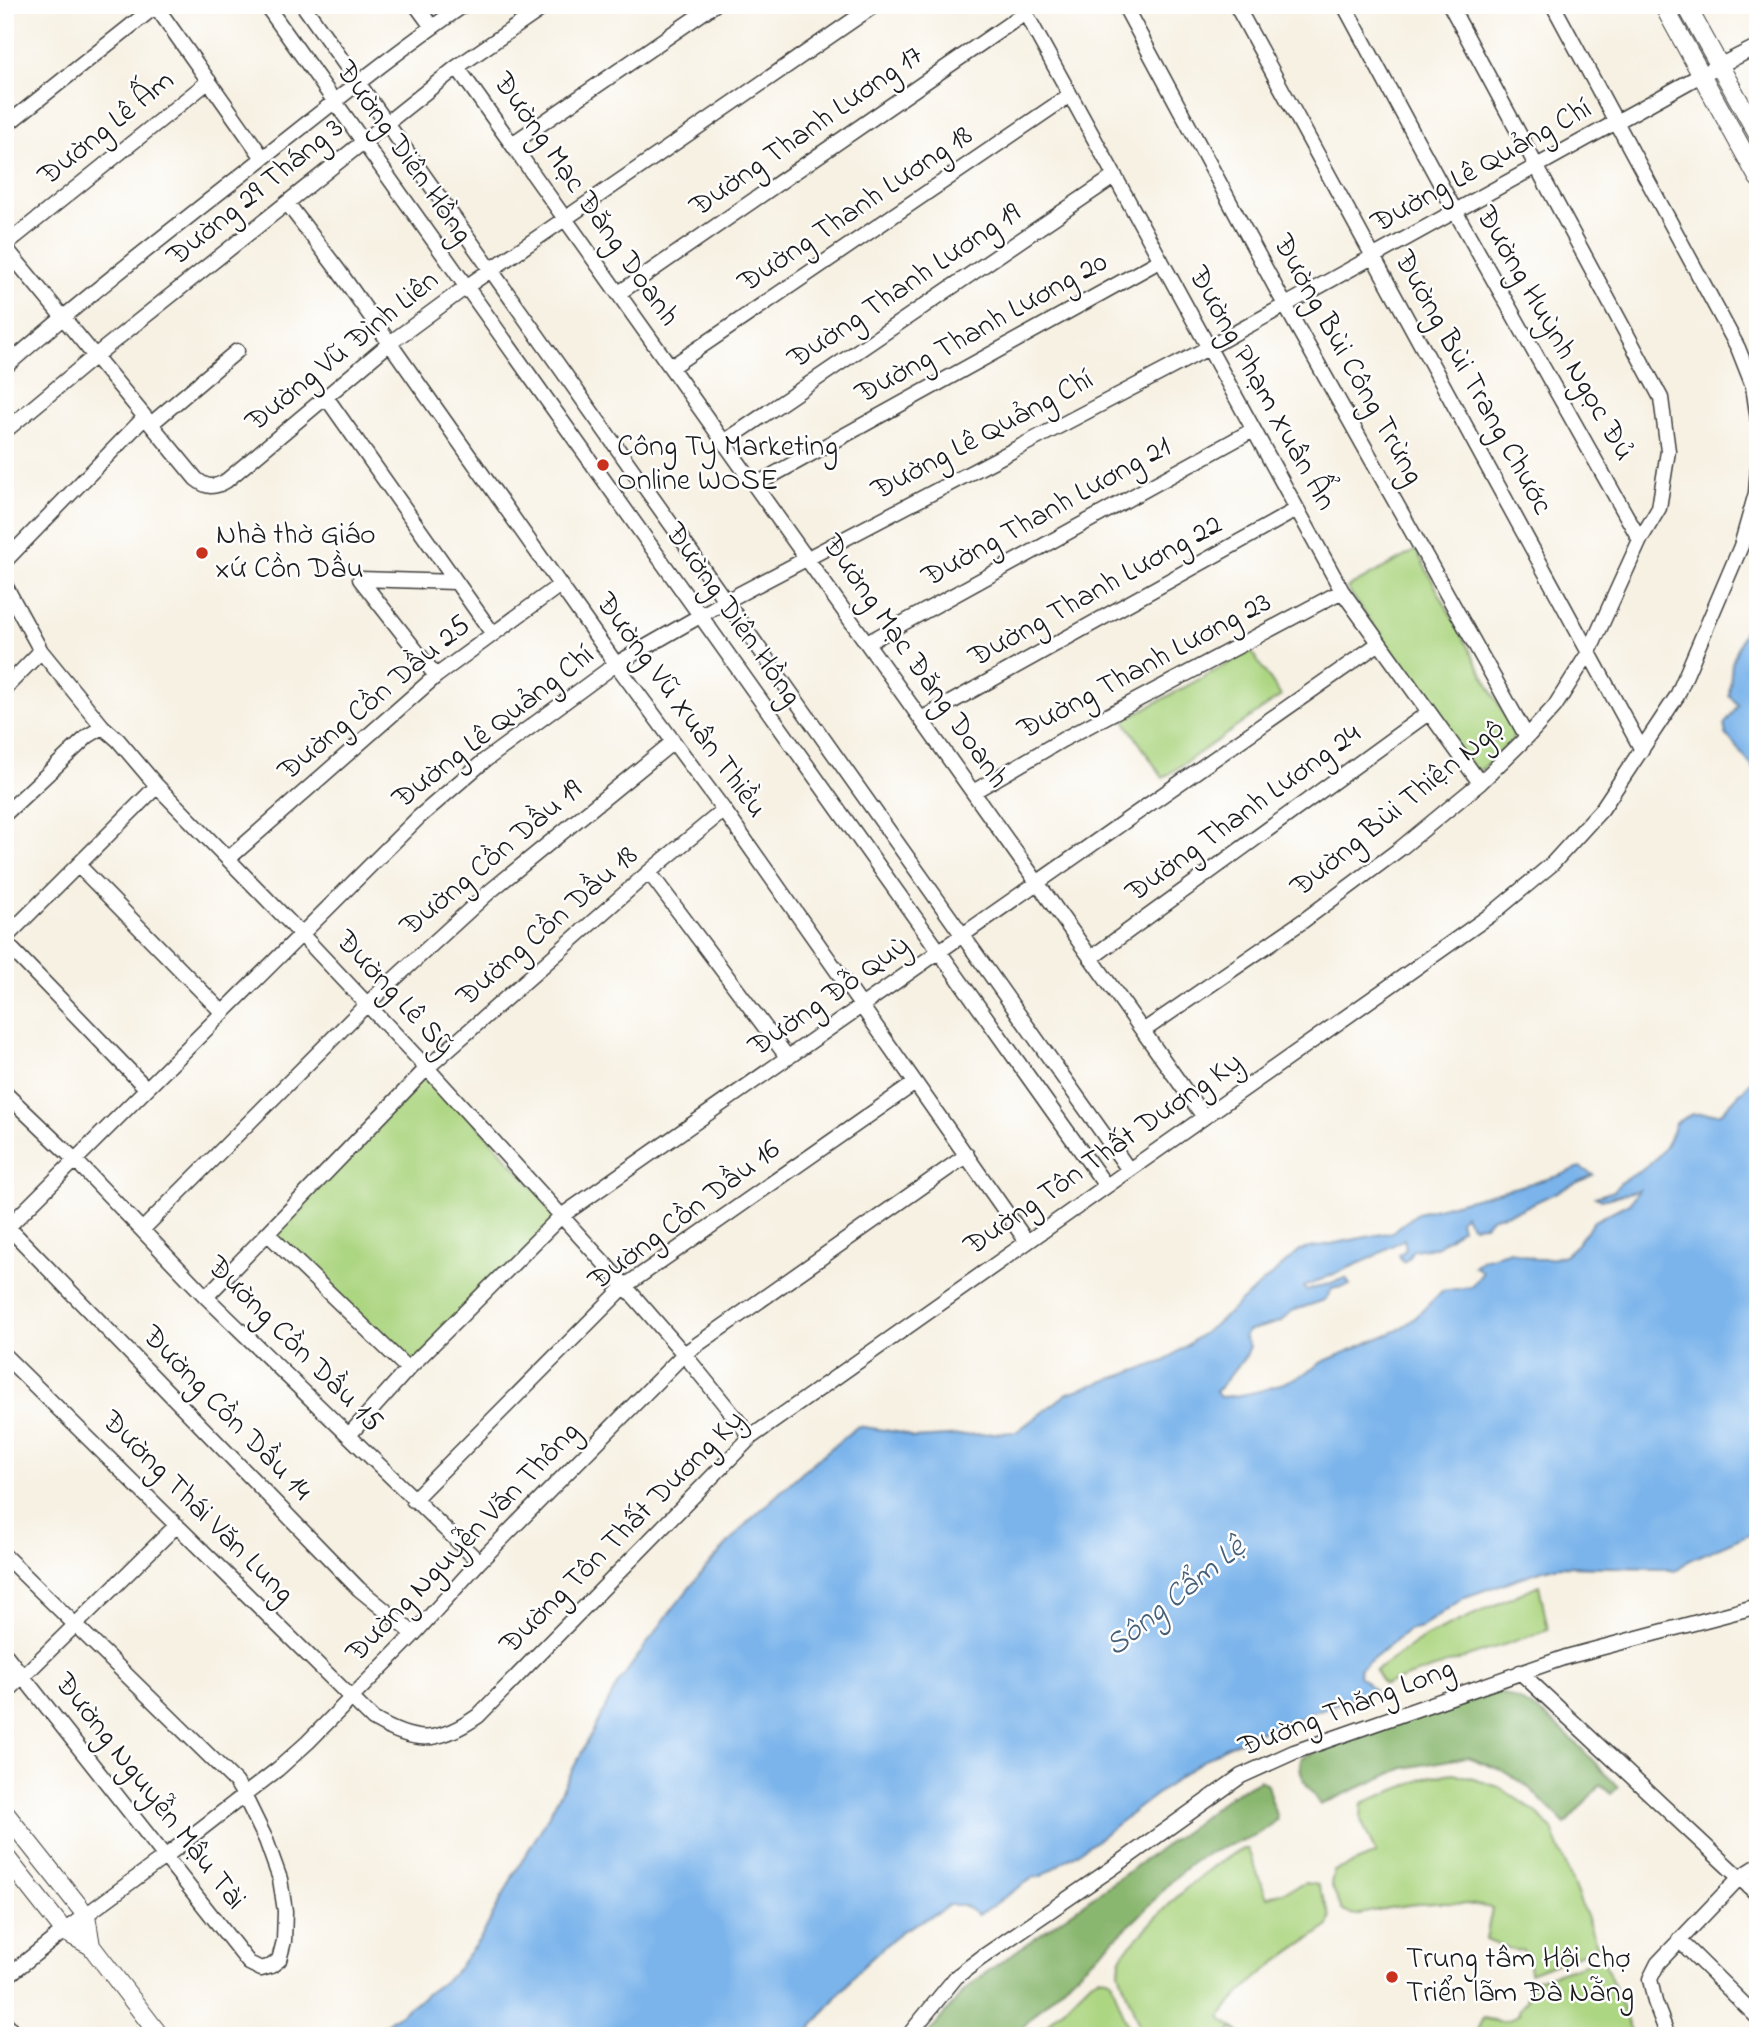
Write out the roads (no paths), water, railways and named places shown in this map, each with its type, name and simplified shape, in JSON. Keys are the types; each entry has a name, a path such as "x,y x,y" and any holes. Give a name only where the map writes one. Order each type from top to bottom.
{"main road":[{"path":"1663,5 1758,178"},
{"path":"1686,5 1758,135"},
{"path":"5,1812 86,1914 91,1946"},
{"path":"5,1856 64,1931 91,1946 160,2036"}],"street":[{"path":"5,126 156,5 263,158"},
{"name":"Đường Diên Hồng","path":"266,5 1106,1186"},
{"name":"Đường Diên Hồng","path":"303,5 1129,1170"},
{"path":"416,5 432,27"},
{"name":"Đường 29 Tháng 3","path":"5,367 63,316 358,83 464,5"},
{"name":"Đường 29 Tháng 3","path":"5,431 457,66 547,5"},
{"path":"512,144 715,5"},
{"name":"Đường Vũ Đình Liên","path":"5,246 196,479 204,485 216,487 390,343 466,286 876,5"},
{"name":"Đường Bùi Công Trừng","path":"1124,5 1285,305 1527,737"},
{"name":"Đường Bùi Trang Chước","path":"1236,5 1642,750"},
{"name":"Đường Huỳnh Ngọc Đủ","path":"1344,5 1455,211 1640,540"},
{"name":"Đường Bùi Thiện Ngộ","path":"1143,1031 1303,921 1401,848 1480,783 1527,737 1555,706 1589,652 1640,540 1659,508 1668,451 1661,398 1450,5"},
{"path":"1553,5 1738,348 1752,386 1758,420"},
{"name":"Đường Phạm Xuân Ẩn","path":"1023,9 1342,591 1480,783"},
{"name":"Đường Thanh Lương 17","path":"619,293 1023,9"},
{"name":"Đường Lê Quảng Chí","path":"6,1227 76,1161 419,817 484,761 616,664 726,601 1208,348 1701,75 1758,47"},
{"name":"Đường Mạc Đăng Doanh","path":"457,66 1204,1117"},
{"name":"Đường Lê Ấm","path":"5,246 209,82"},
{"name":"Đường Thanh Lương 18","path":"671,367 1070,95"},
{"name":"Đường Thanh Lương 19","path":"724,442 1115,176"},
{"name":"Đường Vũ Xuân Thiều","path":"287,202 390,343 616,664 724,810 1027,1242"},
{"name":"Đường Thanh Lương 20","path":"755,485 1161,260"},
{"path":"5,561 148,420 237,351"},
{"path":"326,397 493,634"},
{"name":"Đường Thanh Lương 21","path":"867,643 1253,430"},
{"name":"Đường Tôn Thất Dương Kỵ","path":"351,1698 373,1719 396,1732 428,1738 456,1732 478,1716 751,1437 1492,914 1552,865 1602,808 1676,695 1741,546 1756,493 1758,468"},
{"name":"Đường Thanh Lương 22","path":"921,719 1296,510"},
{"path":"436,676 360,579 455,582"},
{"name":"Đường Lê Sỹ","path":"5,585 41,651 103,727 427,1068 625,1286 751,1437"},
{"name":"Đường Cồn Dầu 25","path":"228,859 436,676 560,585"},
{"name":"Đường Thanh Lương 23","path":"973,792 1062,740 1342,591"},
{"name":"Đường Đỗ Quỳ","path":"349,1435 408,1369 560,1217 1378,644"},
{"path":"5,688 41,651"},
{"name":"Đường Thanh Lương 24","path":"1091,958 1428,713"},
{"path":"5,814 88,736 103,727"},
{"name":"Đường Cồn Dầu 19","path":"142,1230 366,1003 488,893 673,742"},
{"path":"146,1088 5,940 157,786"},
{"name":"Đường Cồn Dầu 18","path":"206,1297 427,1068 649,872 724,810"},
{"path":"79,866 223,1013"},
{"path":"649,872 788,1058"},
{"name":"Đường Cồn Dầu 16","path":"413,1500 625,1286 915,1083"},
{"name":"Đường Cồn Dầu 15","path":"5,1093 76,1161 206,1297 479,1562"},
{"name":"Đường Nguyễn Văn Thông","path":"5,1979 298,1751 684,1354 967,1154"},
{"name":"Đường Cồn Dầu 14","path":"6,1227 359,1589 414,1634"},
{"path":"268,1234 408,1369"},
{"name":"Đường Thái Văn Lung","path":"5,1356 351,1698"},
{"path":"5,1694 177,1525"},
{"path":"5,1556 236,1782 244,1795"},
{"name":"Đường Thăng Long","path":"908,2036 964,1970 1227,1785 1294,1752 1520,1672 1758,1605"},
{"name":"Đường Nguyễn Mậu Tài","path":"5,1654 249,1962 261,1969 279,1960 284,1941 285,1911 280,1879 266,1840 244,1795"},
{"path":"1520,1672 1758,1895"},
{"path":"1668,2036 1655,2002 1650,1979 1658,1963 1739,1878 1758,1866"},
{"path":"1679,1940 1754,2015 1758,2034"},
{"path":"5,2023 16,2036"}],"water":[{"path":"1758,594 1758,774 1726,734 1724,725 1738,705 1729,695 1732,663"},
{"name":"Sông Cẩm Lệ","path":"1758,1074 1758,1530 1688,1561 1675,1571 1660,1568 1559,1566 1465,1597 1421,1627 1408,1630 1360,1669 1359,1676 1374,1690 1259,1732 1224,1748 1190,1769 1095,1841 1040,1877 1034,1877 978,1915 963,1905 949,1905 900,1932 859,1970 812,2027 811,2036 370,2036 452,1975 482,1936 617,1685 703,1571 748,1522 803,1471 858,1426 903,1433 913,1438 1016,1432 1068,1393 1165,1361 1217,1323 1300,1250 1392,1232 1418,1213 1558,1176 1580,1167 1593,1175 1519,1210 1491,1218 1485,1225 1472,1226 1464,1215 1460,1220 1462,1228 1436,1247 1413,1250 1403,1262 1399,1255 1406,1249 1404,1239 1369,1259 1304,1287 1306,1291 1346,1278 1350,1285 1332,1289 1325,1300 1292,1311 1280,1322 1248,1331 1244,1337 1250,1346 1246,1356 1216,1392 1220,1397 1233,1396 1287,1382 1322,1362 1398,1330 1415,1318 1442,1291 1471,1287 1483,1272 1474,1266 1483,1259 1511,1251 1535,1259 1565,1255 1594,1221 1629,1203 1639,1190 1602,1200 1595,1197 1614,1191 1655,1159 1669,1139 1675,1123 1692,1114 1721,1113"}],"place":[{"name":"Công Ty Marketing Online WOSE","path":"603,465"},
{"name":"Nhà thờ Giáo xứ Cồn Dầu","path":"202,553"},
{"name":"Trung tâm Hội chợ Triển lãm Đà Nẵng","path":"1392,1977"}]}
